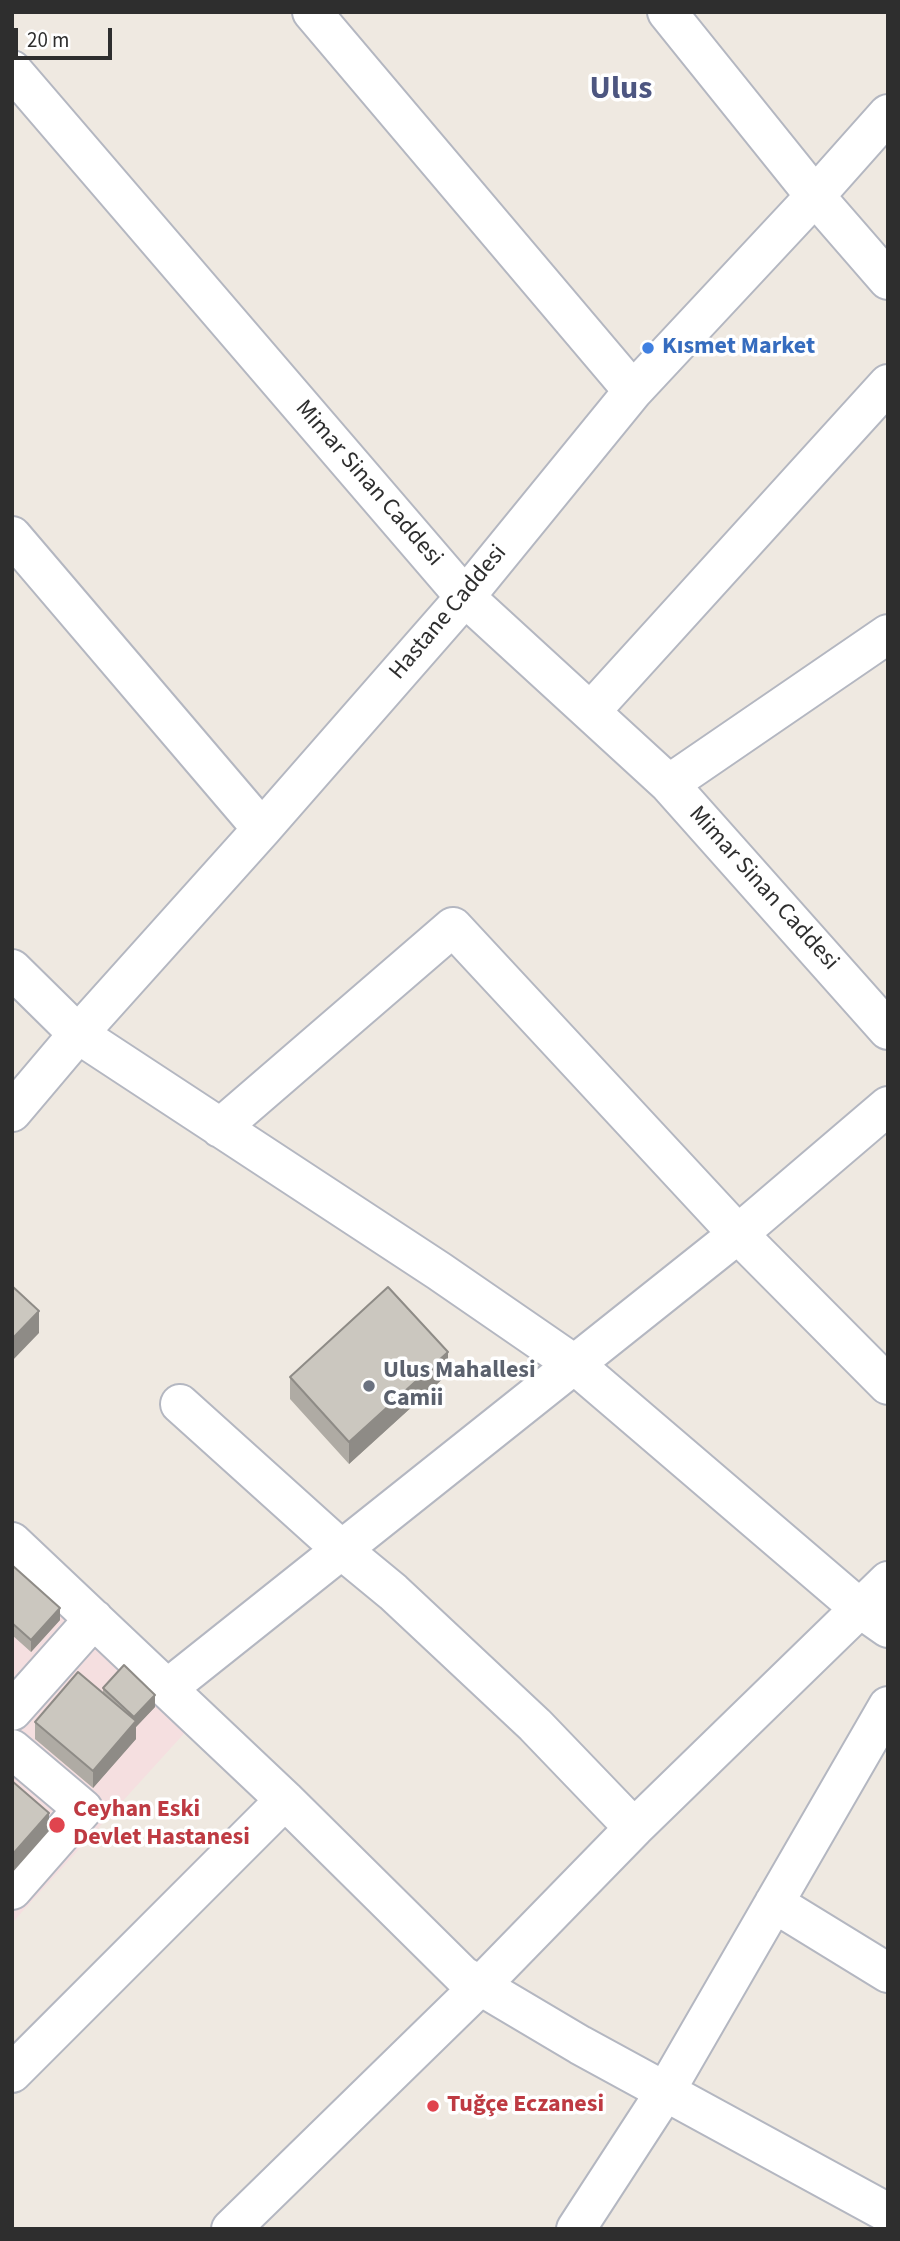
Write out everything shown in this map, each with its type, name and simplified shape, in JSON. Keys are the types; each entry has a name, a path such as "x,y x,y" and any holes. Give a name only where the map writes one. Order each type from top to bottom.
{"street":[{"path":"312,12 633,391"},
{"path":"667,12 815,196 888,280"},
{"name":"Mimar Sinan Caddesi","path":"12,70 465,597 669,785 888,1030"},
{"name":"Hastane Caddesi","path":"12,1112 465,597 633,391 888,114"},
{"path":"590,711 888,384"},
{"path":"12,536 262,828"},
{"path":"669,785 888,634"},
{"path":"220,1128 453,928 738,1234 888,1385"},
{"path":"12,969 78,1034 439,1271 574,1364 873,1618"},
{"path":"168,1688 738,1234 888,1106"},
{"path":"180,1404 342,1550 393,1592 535,1725 635,1828"},
{"path":"12,1542 285,1800 462,1975 665,2092 888,2213"},
{"path":"231,2229 480,1986 635,1828 873,1618 888,1581"},
{"path":"12,1712 94,1619"},
{"path":"576,2229 665,2092 888,1706"},
{"path":"12,1749 83,1810 12,1890"},
{"path":"12,2073 285,1800"},
{"path":"774,1903 888,1973"}],"shaded area":[{"name":"Ceyhan Eski Devlet Hastanesi","path":"12,1562 190,1727 12,1923"}],"building":[{"path":"12,1286 39,1311 12,1339"},
{"name":"Ulus Mahallesi Camii","path":"388,1287 448,1352 349,1442 290,1377"},
{"path":"12,1566 60,1608 31,1640 12,1623"},
{"path":"124,1665 155,1695 134,1717 103,1688"},
{"path":"78,1672 136,1721 93,1771 35,1722"},
{"path":"12,1781 49,1813 12,1855"}],"place":[{"name":"Kısmet Market","path":"648,348"},
{"name":"Ulus Mahallesi Camii","path":"369,1386"},
{"name":"Ceyhan Eski Devlet Hastanesi","path":"57,1825"},
{"name":"Tuğçe Eczanesi","path":"433,2106"}],"district":[{"name":"Ulus","path":"621,91"}]}
